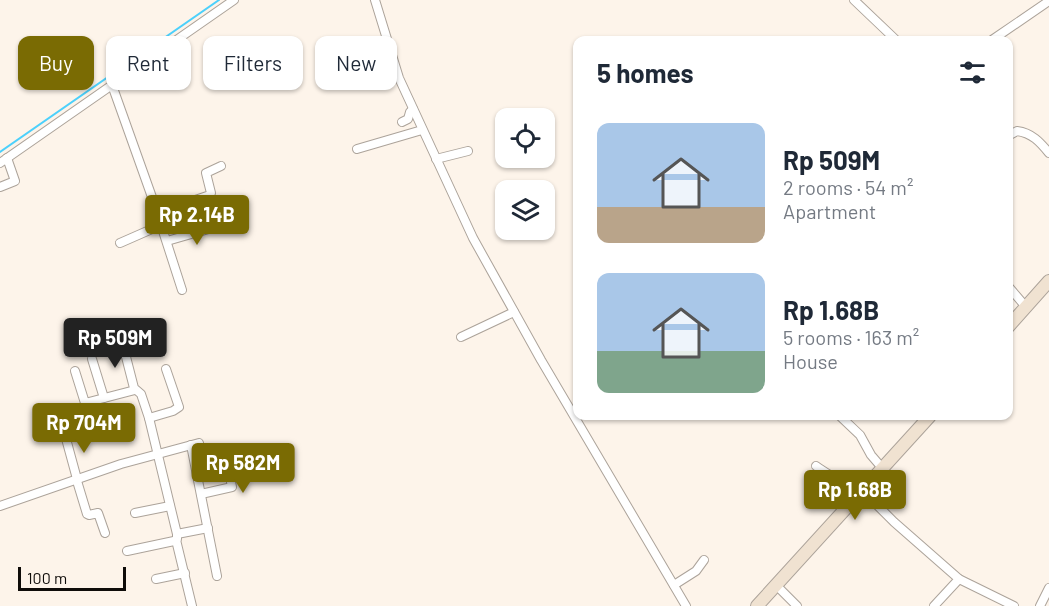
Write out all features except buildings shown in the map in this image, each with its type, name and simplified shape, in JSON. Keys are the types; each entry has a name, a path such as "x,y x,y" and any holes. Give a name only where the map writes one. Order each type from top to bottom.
{"main road":[{"path":"1013,321 1049,281"},
{"path":"757,606 926,420"}],"street":[{"path":"182,36 234,0"},
{"path":"375,0 399,78 473,238 573,413"},
{"path":"854,0 892,36"},
{"path":"994,36 1049,1"},
{"path":"0,187 15,181 3,161 106,89"},
{"path":"114,90 182,290"},
{"path":"402,122 408,119 413,109"},
{"path":"357,149 422,130"},
{"path":"1013,133 1017,131 1029,134 1036,138 1049,153"},
{"path":"436,159 468,151"},
{"path":"157,213 210,195 212,193 206,173 221,166"},
{"path":"120,243 161,225"},
{"path":"167,241 219,226"},
{"path":"1013,292 1026,307"},
{"path":"460,337 514,312"},
{"path":"124,349 135,390 141,394 159,454 192,606"},
{"path":"92,359 104,398"},
{"path":"149,418 179,407 166,369"},
{"path":"75,370 85,403 135,390"},
{"path":"577,420 686,606"},
{"path":"844,420 860,435 871,455 883,469"},
{"path":"66,435 87,514 98,513 105,533"},
{"path":"0,506 195,444 201,494 218,576"},
{"path":"201,494 232,487 226,456"},
{"path":"816,466 860,493 959,579 1014,606"},
{"path":"135,513 170,506"},
{"path":"127,551 208,528"},
{"path":"674,585 696,571 704,560"},
{"path":"156,579 185,573"},
{"path":"934,606 959,579"},
{"path":"776,585 797,606"},
{"path":"1040,606 1049,588"}],"waterway":[{"path":"0,152 219,0"}]}
